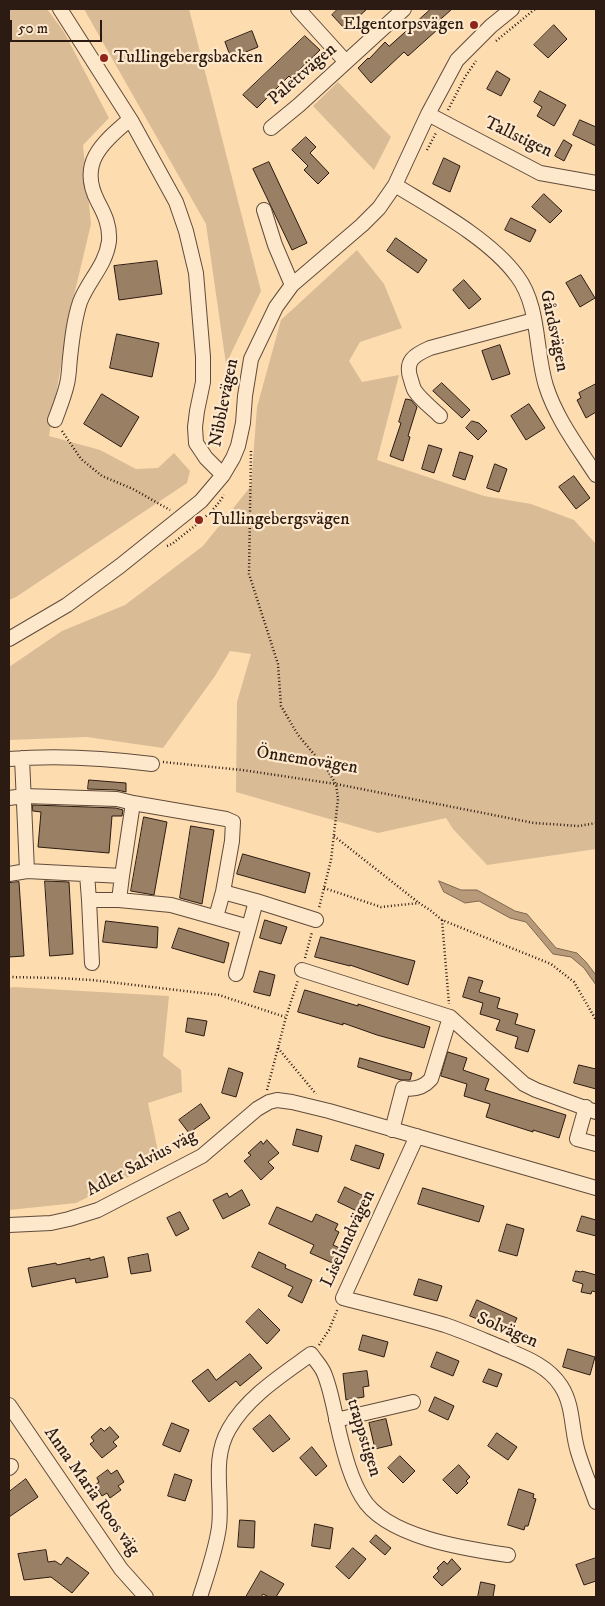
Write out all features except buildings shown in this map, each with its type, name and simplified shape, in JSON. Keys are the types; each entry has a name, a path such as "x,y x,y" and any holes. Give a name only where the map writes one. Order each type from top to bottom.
{"street":[{"path":"60,9 97,66 176,202 186,231 196,273 203,357 204,382 197,411 196,443 206,458 223,475"},
{"path":"298,9 346,62"},
{"name":"Palettvägen","path":"271,128 299,105 404,9"},
{"name":"Nibblevägen","path":"9,639 67,605 126,561 201,501 223,475 238,446 243,423 251,359 276,306 292,285 379,208 395,184 428,114 457,60 491,26 512,9"},
{"name":"Tallstigen","path":"428,114 540,172 596,183"},
{"path":"55,420 67,384 72,338 80,304 84,291 102,264 109,241 108,220 91,189 89,172 94,158 101,148 129,120"},
{"name":"Gårdsvägen","path":"395,184 484,242 517,275 525,289 534,320 545,383 552,405 596,475"},
{"path":"264,210 275,245 292,285"},
{"path":"440,416 415,391 408,374 412,358 430,348 534,320"},
{"path":"27,871 24,796 16,758 94,759 152,764"},
{"path":"9,798 24,796 117,799 226,819 233,822 232,841 223,892 216,917"},
{"path":"118,900 133,802"},
{"path":"9,874 27,871 122,876"},
{"path":"88,874 92,963"},
{"path":"223,892 316,920"},
{"path":"89,900 118,900 171,905 249,927"},
{"path":"236,974 256,901"},
{"path":"302,970 450,1017 524,1084 591,1110 577,1139 596,1144"},
{"path":"392,1130 403,1088 416,1088 426,1085 431,1080 450,1017"},
{"path":"269,1102 277,1100 292,1102 329,1111 596,1188"},
{"name":"Adler Salvius väg","path":"9,1225 69,1220 98,1210 202,1156 257,1109 269,1102"},
{"name":"Liselundvägen","path":"342,1298 417,1136"},
{"name":"Solvägen","path":"342,1298 446,1326 471,1335 533,1360 551,1374 561,1386 568,1399 573,1417 574,1436 578,1452 596,1502"},
{"path":"200,1597 219,1526 218,1460 222,1443 242,1410 254,1398 311,1354"},
{"name":"trappstigen","path":"311,1354 324,1372 346,1459 362,1498 376,1513 401,1530 471,1550 508,1555"},
{"path":"336,1420 413,1402"},
{"name":"Anna Maria Roos väg","path":"9,1405 121,1569 146,1597"}],"path":[{"path":"494,43 535,9"},
{"path":"426,152 465,77 480,54"},
{"path":"55,420 81,459 102,476 132,489 182,516"},
{"path":"246,454 248,446"},
{"path":"251,450 248,574 278,664 281,706 298,735 328,770 336,784 338,799 331,860 302,970 277,1048 267,1091 269,1102"},
{"path":"164,547 172,544 200,522 220,502 225,494"},
{"name":"Önnemovägen","path":"152,764 163,762 242,770 336,784 534,823 579,826 596,823"},
{"path":"334,836 442,920 551,964 574,982 596,1020"},
{"path":"324,888 381,908 419,903"},
{"path":"442,920 450,1017"},
{"path":"9,978 84,980 219,995 286,1017"},
{"path":"277,1048 329,1111"},
{"name":"Liselundvägen","path":"311,1354 322,1343 342,1298"}],"shaded area":[{"path":"9,9 47,9 64,32 109,118 83,145 91,224 70,312 49,436 100,450 136,469 158,468 174,453 190,471 187,483 9,600"},
{"path":"84,9 189,9 261,291 226,364 206,224"},
{"path":"338,82 391,137 374,170 313,106"},
{"path":"357,250 384,284 402,328 360,342 349,361 362,382 399,375 377,460 484,496 531,504 574,520 596,544 596,849 487,865 453,829 446,818 378,833 236,792 237,702 251,654 230,651 215,676 163,748 87,737 9,740 9,667 62,631 125,605 203,546 251,486 257,407 281,320"},
{"path":"439,881 461,890 477,890 515,911 527,914 556,948 577,953 586,962 596,975 596,985 584,968 571,957 553,954 526,922 510,918 479,901 465,903 444,892"},
{"path":"9,988 169,996 163,1056 181,1070 182,1092 148,1103 160,1161 76,1203 9,1210"}],"place":[{"name":"Elgentorpsvägen","path":"474,25"},
{"name":"Tullingebergsbacken","path":"104,58"},
{"name":"Tullingebergsvägen","path":"199,520"}]}
